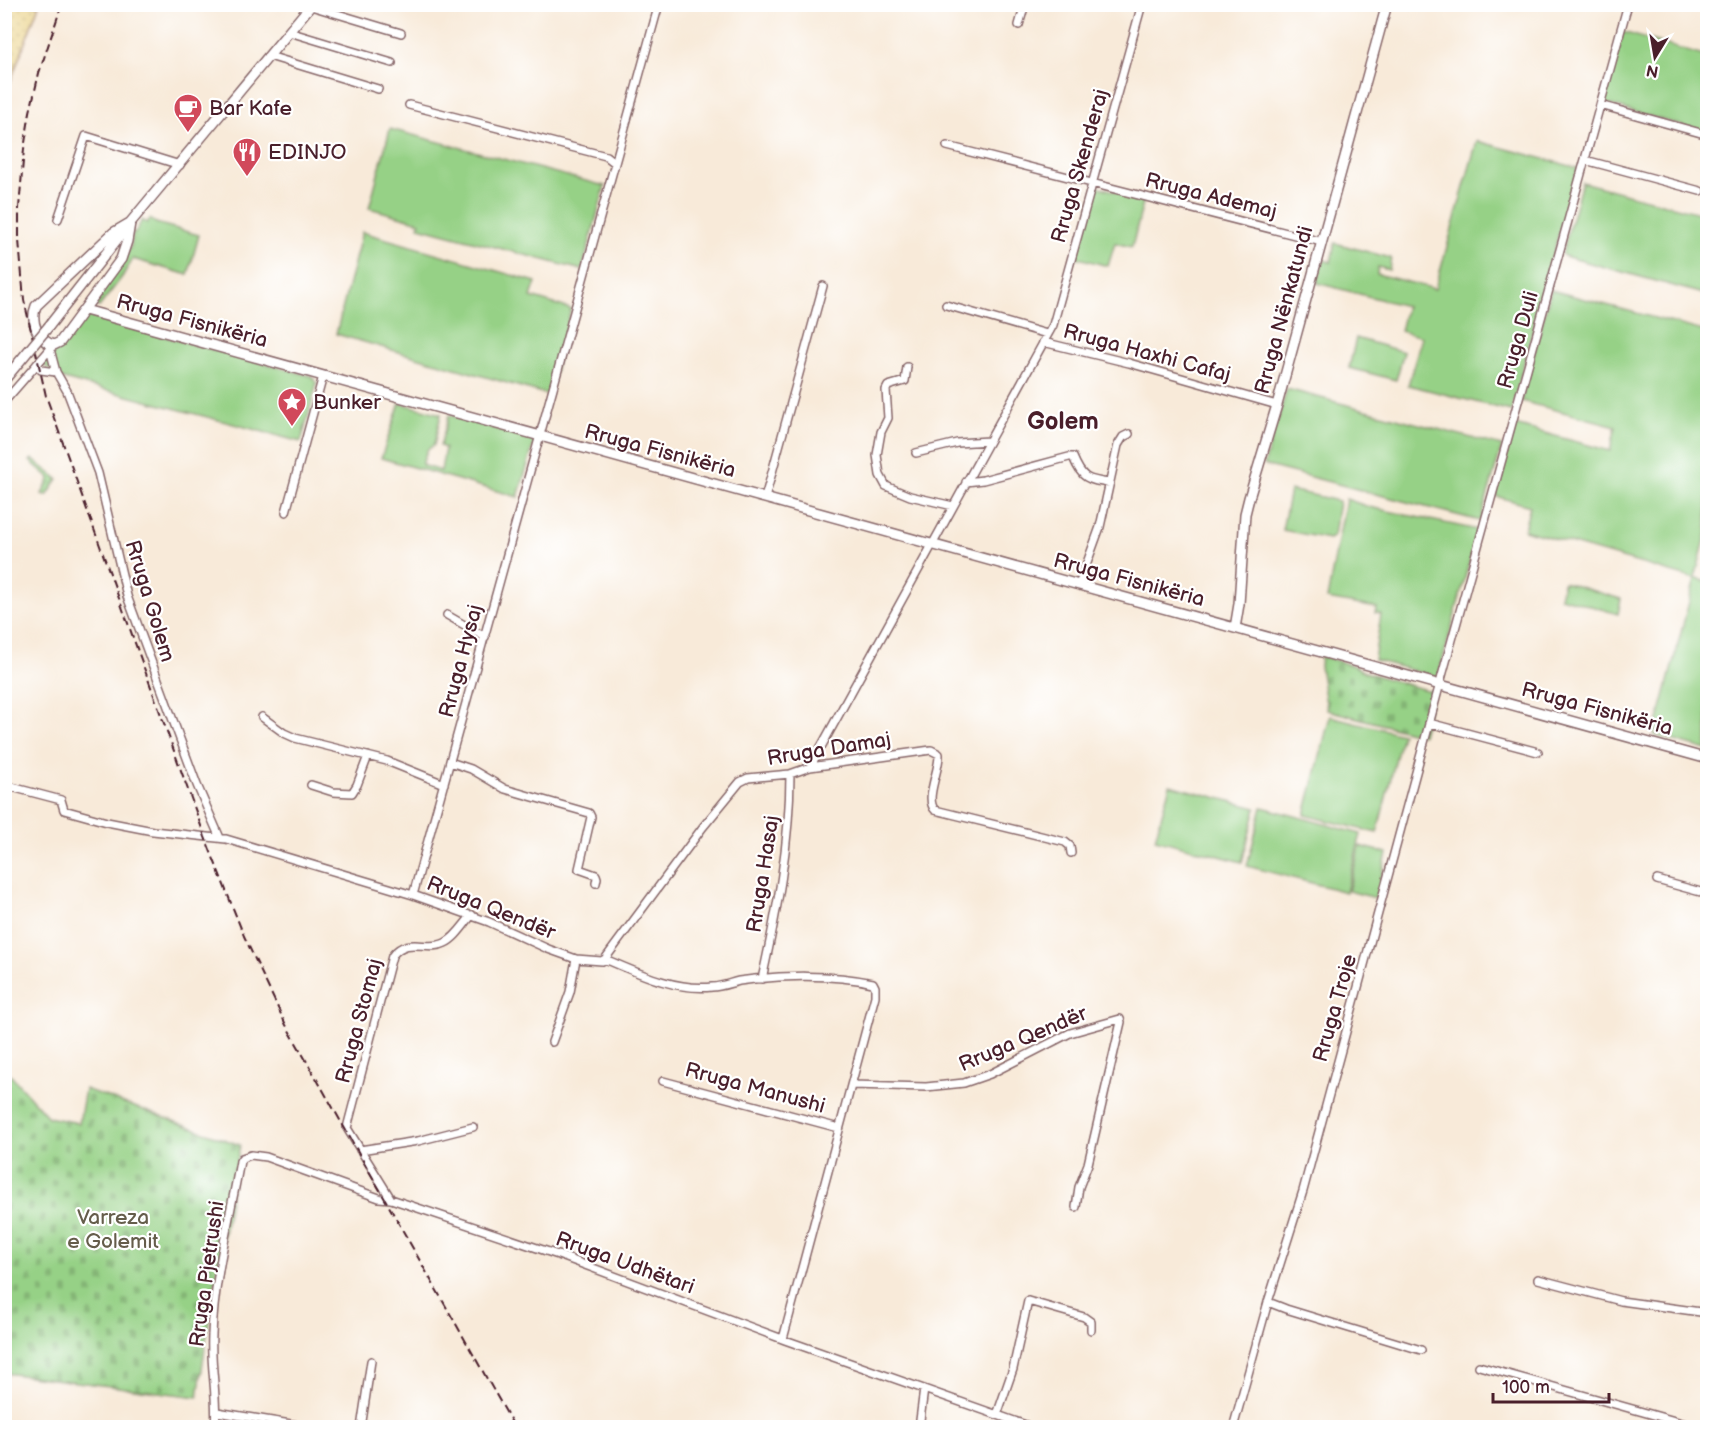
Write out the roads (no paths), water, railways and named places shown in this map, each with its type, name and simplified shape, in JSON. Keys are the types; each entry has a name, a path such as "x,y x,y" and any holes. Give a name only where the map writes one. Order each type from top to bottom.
{"street":[{"path":"540,436 659,4"},
{"path":"1018,25 1025,4"},
{"name":"Rruga Skenderaj","path":"810,767 1058,314 1142,4"},
{"name":"Rruga Nënkatundi","path":"1235,628 1239,604 1245,514 1387,4"},
{"name":"Rruga Duli","path":"1439,685 1628,4"},
{"path":"5,379 130,223 312,5 400,33"},
{"path":"289,32 393,63"},
{"path":"269,56 378,89"},
{"path":"410,105 606,156 615,163"},
{"path":"1600,105 1707,135"},
{"path":"58,219 86,136 180,165"},
{"name":"Rruga Ademaj","path":"947,146 1322,242"},
{"path":"1585,160 1700,191"},
{"path":"4,402 52,347 38,334 34,321 36,306 113,233 130,223"},
{"name":"Rruga Fisnikëria","path":"52,347 60,342 121,259 130,223"},
{"path":"765,498 823,286"},
{"path":"946,305 1047,334"},
{"name":"Rruga Fisnikëria","path":"85,310 1707,759"},
{"name":"Rruga Haxhi Cafaj","path":"1043,342 1130,363 1277,405"},
{"name":"Rruga Golem","path":"52,347 56,372 67,391 98,473 127,596 220,838"},
{"path":"37,364 41,370 56,372"},
{"path":"907,367 905,381 888,386 886,390 888,418 878,446 880,475 886,486 899,493 953,506"},
{"path":"286,512 323,376"},
{"path":"1080,585 1095,545 1118,445 1123,437 1129,434"},
{"name":"Rruga Hysaj","path":"413,895 540,436"},
{"path":"916,453 957,443 989,441"},
{"path":"966,482 983,480 1073,457 1082,476 1090,480 1110,483"},
{"path":"447,615 485,637"},
{"name":"Rruga Troje","path":"1233,1428 1302,1191 1439,685"},
{"path":"262,717 289,735 402,766 444,784"},
{"path":"1429,723 1538,752"},
{"name":"Rruga Damaj","path":"605,959 704,827 740,782 748,778 790,774 810,767 931,750 939,754 940,764 930,799 931,806 935,810 1065,842 1070,846 1071,853"},
{"path":"311,785 333,792 352,793 368,756"},
{"path":"450,762 471,769 505,789 589,813 591,817 579,869 596,875 596,882"},
{"name":"Rruga Hasaj","path":"762,979 778,900 790,815 790,774"},
{"name":"Rruga Qendër","path":"4,785 61,800 64,810 107,822 162,833 220,838 413,895 472,915 548,949 576,958 602,961 605,959 655,980 691,987 712,987 762,979 837,976 873,982 875,996 783,1339"},
{"path":"1657,880 1707,894"},
{"name":"Rruga Stomaj","path":"391,1199 347,1128 392,956 398,949 408,945 443,945 451,940 472,915"},
{"path":"552,1042 570,992 576,958"},
{"name":"Rruga Qendër","path":"852,1085 926,1087 964,1083 990,1074 1070,1033 1120,1019 1088,1164 1079,1187 1076,1207"},
{"name":"Rruga Manushi","path":"663,1081 839,1128"},
{"path":"360,1150 417,1141 473,1127"},
{"name":"Rruga Udhëtari","path":"238,1160 251,1155 266,1157 379,1198 391,1199 561,1256 783,1339 1034,1428"},
{"name":"Rruga Pjetrushi","path":"215,1428 217,1412 212,1334 238,1160"},
{"path":"1538,1280 1621,1301 1707,1313"},
{"path":"997,1414 1013,1370 1028,1301 1084,1317 1091,1322 1091,1329"},
{"path":"1268,1302 1421,1350"},
{"path":"361,1428 371,1361"},
{"path":"1479,1366 1700,1428"},
{"path":"919,1428 924,1389"},
{"path":"217,1412 315,1428"}],"railway":[{"path":"62,4 39,73 30,112 19,208 24,300 46,396 205,837 244,936 286,1025 515,1428"}],"place":[{"name":"Bar Kafe","path":"188,134"},
{"name":"EDINJO","path":"247,178"},
{"name":"Bunker","path":"292,428"}],"district":[{"name":"Golem","path":"1063,421"}],"park label":[{"name":"Varreza e Golemit","path":"113,1229"}]}
